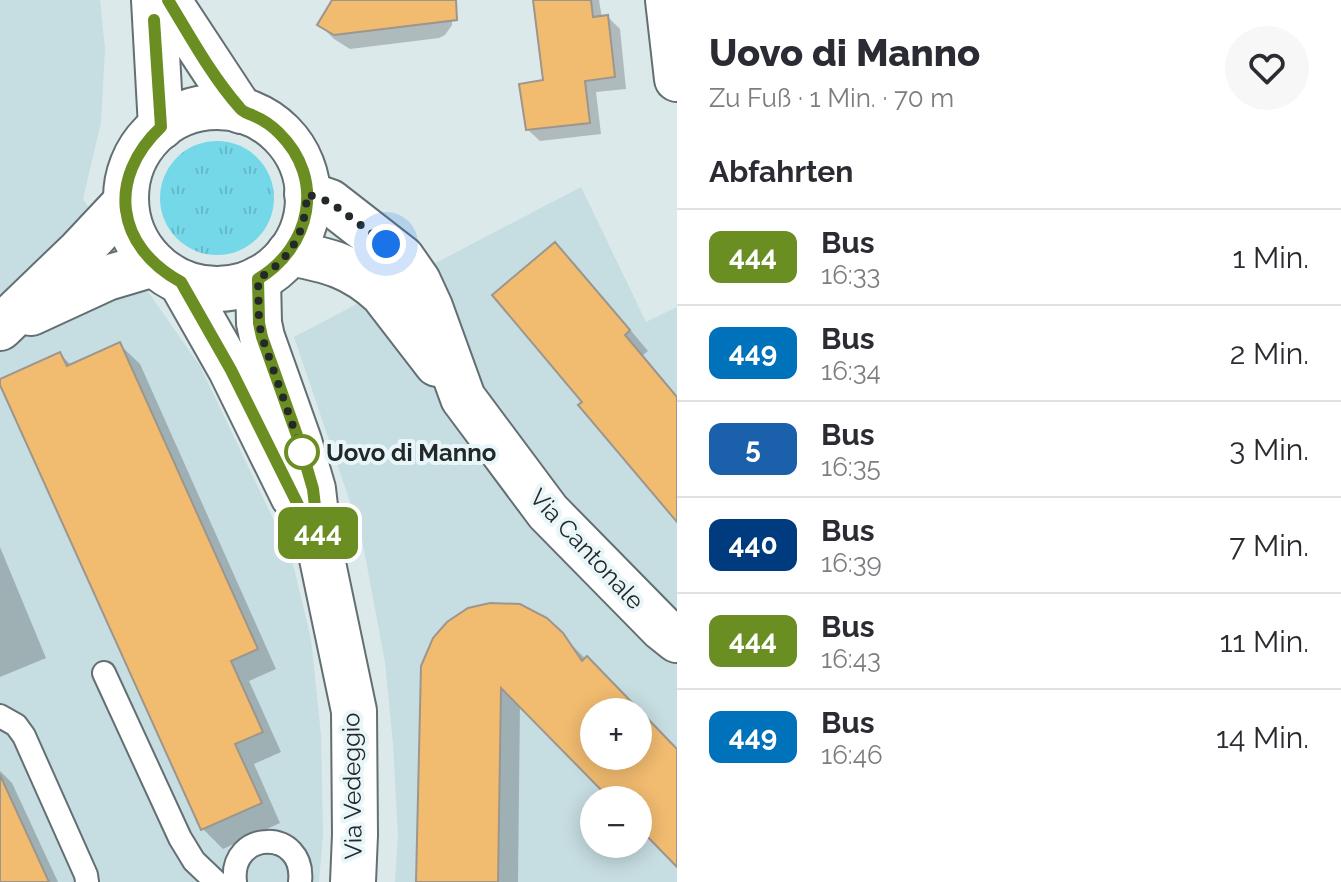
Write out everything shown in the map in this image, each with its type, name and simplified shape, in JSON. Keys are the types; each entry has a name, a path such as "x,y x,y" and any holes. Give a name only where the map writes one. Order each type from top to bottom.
{"main road":[{"path":"154,0 161,127"},
{"path":"168,0 241,111"},
{"path":"668,0 677,79"},
{"path":"274,266 303,225 307,194 302,166 288,142 267,122 241,111 208,108 175,118 161,127 134,160 127,188 128,219 142,251 167,273 207,289 234,288 274,266 325,259 340,264 383,294 463,398"},
{"name":"Via Cantonale","path":"307,194 330,202 402,258 418,281 430,307 463,398 548,512 677,640"},
{"path":"0,328 126,202"},
{"name":"Via Vedeggio","path":"274,266 259,323 313,489 320,549 354,711 353,882"},
{"path":"0,328 99,282 167,273"},
{"name":"Via Vedeggio","path":"167,273 231,370 320,549"}],"lane":[{"path":"104,673 175,829 194,861 216,882"},
{"path":"0,716 16,725 24,736 87,882"},
{"path":"175,829 190,850 206,858 232,856 258,843 284,846 298,861 300,882"},
{"path":"235,882 237,861 249,847"}],"shaded area":[{"path":"0,0 100,0 105,49 101,122 83,199 200,366 291,556 311,639 321,735 323,835 319,882 0,882"},
{"path":"581,187 646,322 677,307 677,882 395,882 398,836 385,662 361,534 294,337"}],"green space":[{"path":"217,141 239,146 257,158 269,176 274,198 269,220 257,238 239,250 217,255 195,250 177,238 165,220 160,198 165,176 177,158 195,146"}],"building":[{"path":"332,0 456,0 457,20 334,35 317,25"},
{"path":"533,0 591,0 593,17 608,15 615,77 585,81 590,123 526,130 519,84 543,80"},
{"path":"555,242 630,330 625,335 677,397 677,522 578,405 582,402 492,295"},
{"path":"120,342 258,649 231,661 263,732 235,744 262,803 201,830 0,385 0,379 60,352 67,366"},
{"path":"490,603 520,604 547,618 563,633 582,661 587,656 628,698 580,698 580,768 501,688 498,882 416,882 421,666 433,638 447,622 468,608"},
{"path":"652,723 677,749 677,867 652,841 652,786 597,786 582,770 652,770"},
{"path":"0,775 49,882 0,882"}],"bus line":[{"name":"444","path":"154,20 161,127 141,148 130,174 126,202 133,235 154,264 181,282 231,370 320,549 313,489 262,337 258,304 258,279 281,263 303,225 307,210 306,180 288,142 267,122 241,111 168,0"}],"place":[{"name":"Uovo di Manno","path":"302,452"}],"route":[{"path":"302,452 262,337 258,279 281,263 297,240 307,210 307,194 330,202 386,244"}]}
